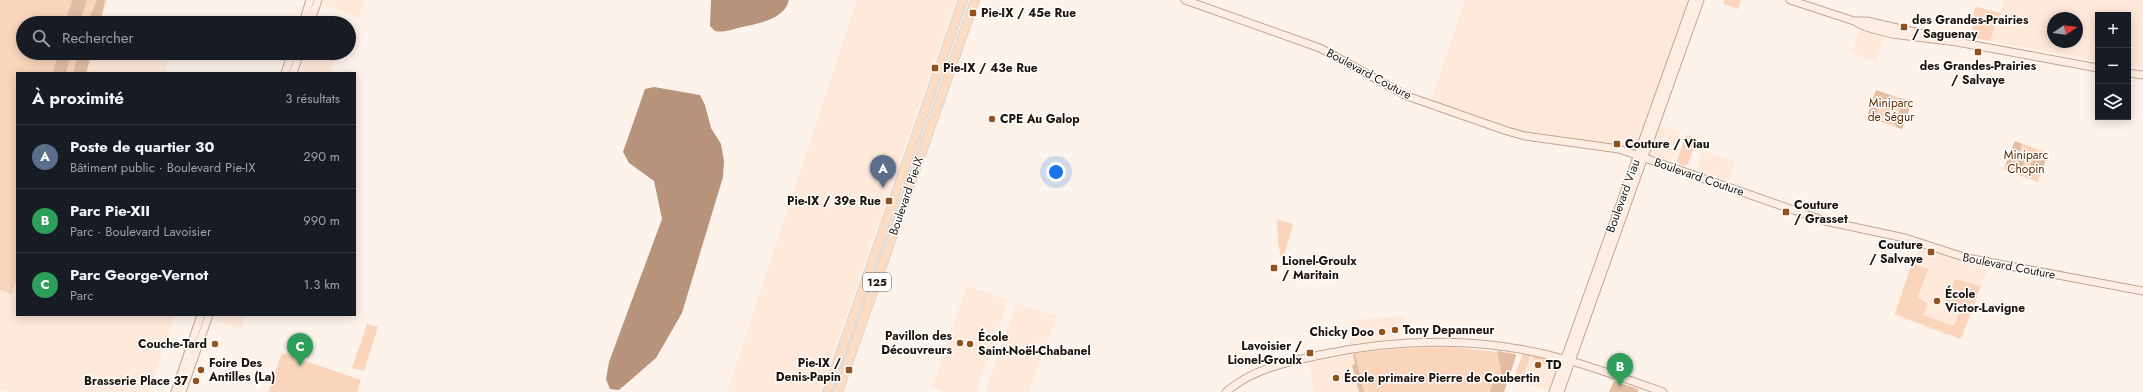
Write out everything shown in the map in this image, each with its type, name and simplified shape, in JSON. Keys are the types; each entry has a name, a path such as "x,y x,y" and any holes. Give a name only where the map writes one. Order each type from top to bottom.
{"main road":[{"name":"Boulevard Pie-IX","path":"827,392 963,0"},
{"name":"Boulevard Pie-IX","path":"838,392 975,0"}],"street":[{"path":"304,16 310,0"},
{"path":"312,16 318,0"},
{"name":"Boulevard Couture","path":"1185,0 1320,48 1395,90 1450,112 1525,136 1606,146 1641,156 1836,225 1905,238 1967,258 2143,290"},
{"name":"Boulevard Viau","path":"1641,156 1693,0"},
{"name":"Boulevard Viau","path":"1553,392 1568,360 1641,156 1700,0"},
{"path":"1790,0 1854,21 1873,22 1957,42 2095,67"},
{"path":"285,72 290,60"},
{"path":"293,72 298,60"},
{"path":"2131,73 2143,75"},
{"path":"175,392 201,316"},
{"path":"182,392 209,316"},
{"path":"1226,392 1257,372 1301,359 1377,345 1444,342 1512,348 1568,360 1662,392"},
{"name":"Boulevard Viau","path":"1560,392 1568,360"}],"shaded area":[{"path":"72,0 87,0 81,16 67,16"},
{"path":"97,0 105,0 102,16 90,16"},
{"path":"323,0 365,0 358,18 324,5"},
{"path":"711,0 789,0 782,12 770,20 722,32 715,31 710,26"},
{"path":"857,0 956,0 820,392 727,392"},
{"path":"1465,0 1693,0 1638,155 1507,131 1430,104"},
{"path":"2004,0 2143,0 2143,69 2131,67 2131,12 2095,12 2095,60 1990,41"},
{"path":"1860,29 1885,36 1876,62 1851,53"},
{"path":"56,60 69,60 66,72 53,72"},
{"path":"77,60 90,60 86,72 73,72"},
{"path":"87,60 170,60 165,72 83,72"},
{"path":"304,60 335,60 330,72 299,72"},
{"path":"654,87 700,95 705,105 711,128 721,144 724,161 723,177 682,313 656,358 619,390 610,389 606,379 609,362 662,219 654,181 629,163 623,152 645,89"},
{"path":"1876,90 1892,96 1879,103 1872,102"},
{"path":"1900,98 1912,102 1902,129 1896,127 1895,123 1900,117 1899,111 1902,106 1898,101"},
{"path":"1870,108 1876,108 1879,121 1867,117"},
{"path":"1892,113 1895,117 1891,123 1883,122 1886,117"},
{"path":"1659,125 1680,132 1670,161 1650,153"},
{"path":"2015,141 2022,144 2019,154 2024,161 2023,167 2014,162 2005,166"},
{"path":"1702,150 1736,162 1729,181 1697,170"},
{"path":"2044,152 2048,153 2042,170 2032,170 2028,167 2039,154"},
{"name":"École Victor-Lavigne","path":"1920,243 1990,263 1960,340 1893,315"},
{"path":"16,281 16,316 175,316 149,392 10,392 0,388 0,290 12,294"},
{"name":"École Saint-Noël-Chabanel","path":"967,286 1008,300 976,392 944,392 932,387"},
{"name":"École Saint-Noël-Chabanel","path":"1016,303 1057,316 1029,392 985,392"},
{"path":"214,316 246,316 241,329 213,319"},
{"path":"1404,316 1399,338 1350,344 1348,334 1353,320"},
{"path":"1524,350 1565,359 1550,391 1513,381"},
{"path":"1497,351 1515,354 1516,356 1504,392 1490,392 1492,385 1501,380 1501,371"},
{"name":"École primaire Pierre de Coubertin","path":"1354,353 1364,392 1314,392 1308,363"},
{"path":"1353,354 1355,354 1364,392 1359,392 1352,365 1355,364"},
{"path":"1614,381 1638,389 1638,392 1609,392"}],"green space":[{"path":"0,0 107,0 101,16 16,16 16,60 87,60 83,72 16,72 16,281 12,294 0,290"},
{"path":"1724,0 1741,0 1738,9 1723,4"},
{"path":"1977,7 2000,13 1990,41 1972,38 1974,9"},
{"name":"Miniparc de Ségur","path":"1876,90 1912,102 1902,129 1867,117"},
{"path":"1686,135 1697,139 1688,164 1685,166 1676,163"},
{"name":"Miniparc Chopin","path":"2015,141 2048,153 2038,182 2004,170"},
{"path":"1277,219 1293,224 1282,263 1278,242"},
{"path":"1912,263 1928,269 1918,297 1928,304 1923,315 1954,326 1959,312 1945,307 1955,279 1981,286 1961,339 1895,314"},
{"path":"367,324 378,327 364,371 352,368"},
{"path":"1452,347 1515,354 1516,357 1504,392 1364,392 1354,353 1406,348"},
{"path":"1524,350 1532,352 1522,380 1514,377"},
{"path":"1535,352 1565,359 1550,391 1558,365 1547,361 1546,364 1532,359"},
{"path":"282,353 361,380 357,392 268,392"}],"place":[{"name":"Pie-IX / 45e Rue","path":"973,13"},
{"name":"des Grandes-Prairies / Saguenay","path":"1904,27"},
{"name":"des Grandes-Prairies / Salvaye","path":"1978,52"},
{"name":"Pie-IX / 43e Rue","path":"935,68"},
{"name":"CPE Au Galop","path":"992,119"},
{"name":"Couture / Viau","path":"1617,144"},
{"name":"Poste de quartier 30","path":"883,188"},
{"name":"Pie-IX / 39e Rue","path":"889,201"},
{"name":"Couture / Grasset","path":"1786,212"},
{"name":"Couture / Salvaye","path":"1931,252"},
{"name":"Lionel-Groulx / Maritain","path":"1274,268"},
{"name":"École Victor-Lavigne","path":"1937,301"},
{"name":"Tony Depanneur","path":"1395,330"},
{"name":"Chicky Doo","path":"1382,332"},
{"name":"Pavillon des Découvreurs","path":"960,343"},
{"name":"Couche-Tard","path":"215,344"},
{"name":"École Saint-Noël-Chabanel","path":"970,344"},
{"name":"Lavoisier / Lionel-Groulx","path":"1310,353"},
{"name":"TD","path":"1538,365"},
{"name":"Parc George-Vernot","path":"300,366"},
{"name":"Foire Des Antilles (La)","path":"201,370"},
{"name":"Pie-IX / Denis-Papin","path":"849,370"},
{"name":"École primaire Pierre de Coubertin","path":"1336,378"},
{"name":"Brasserie Place 37","path":"196,381"},
{"name":"Parc Pie-XII","path":"1620,386"}]}
